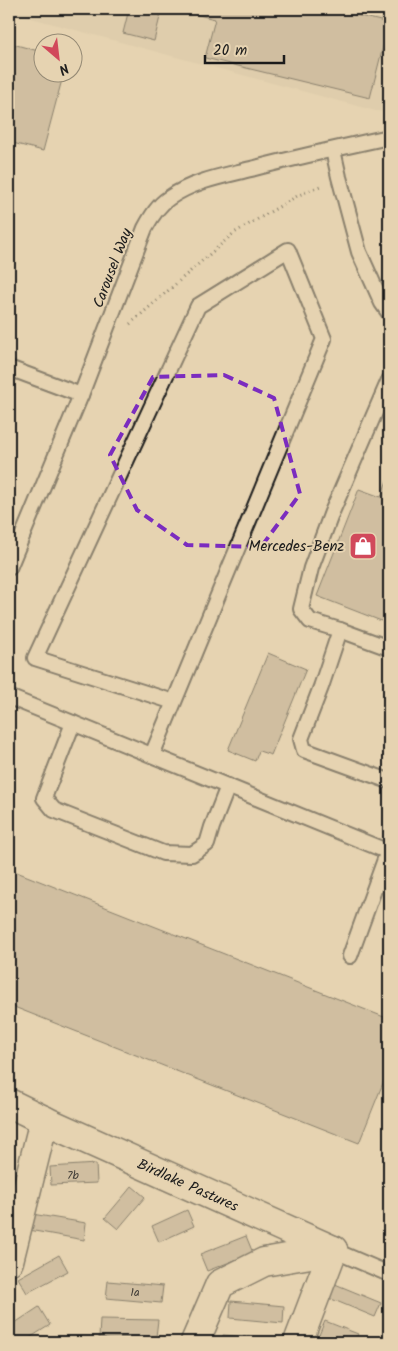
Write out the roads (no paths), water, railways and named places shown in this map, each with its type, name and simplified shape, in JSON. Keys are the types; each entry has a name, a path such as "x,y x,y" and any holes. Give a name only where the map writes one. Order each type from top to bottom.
{"street":[{"name":"Birdlake Pastures","path":"9,1103 333,1250"},
{"path":"9,1261 44,1120"},
{"path":"195,1342 220,1284 264,1262 333,1250"},
{"path":"298,1342 333,1250"}],"lane":[{"name":"Carousel Way","path":"9,568 82,395 145,228 154,212 167,199 185,188 204,180 389,137"},
{"path":"333,150 338,177 359,252 382,303 389,313"},
{"path":"152,755 174,702 324,339 288,250 198,306 35,658 174,702"},
{"path":"9,368 82,395"},
{"path":"389,380 332,512 311,568 301,609 310,621 389,648"},
{"path":"340,630 322,687 301,739 304,750 389,781"},
{"path":"9,697 389,852 350,956"},
{"path":"73,723 44,798 54,810 163,853 192,854 208,844 212,827 228,786"},
{"path":"333,1250 389,1274"}],"place":[{"name":"Mercedes-Benz","path":"363,546"}]}
